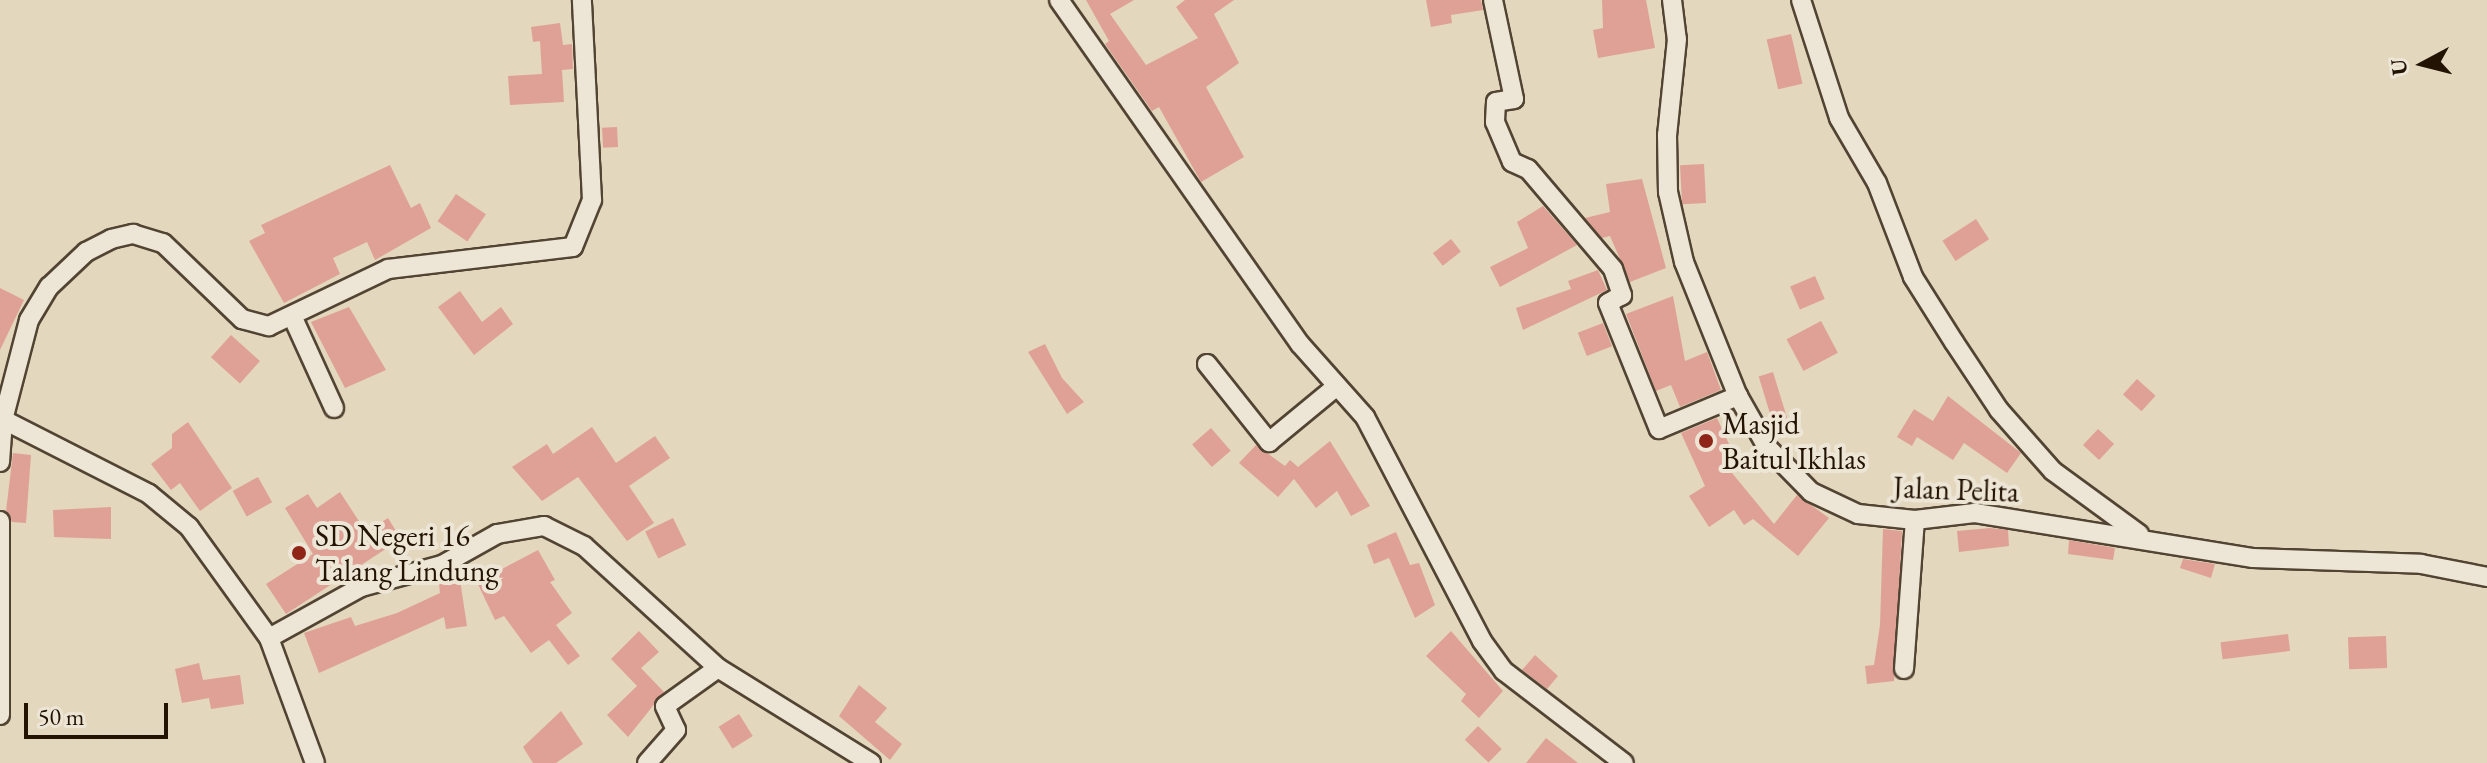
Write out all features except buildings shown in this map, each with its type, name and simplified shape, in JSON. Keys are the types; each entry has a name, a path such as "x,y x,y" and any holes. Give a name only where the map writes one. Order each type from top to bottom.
{"street":[{"path":"0,462 1,419 29,320 42,298 86,252 111,239 133,234 163,243 256,325 293,318 388,269 573,247 592,200 582,0"},
{"path":"1059,0 1300,344 1365,417 1482,641 1504,671 1624,763"},
{"path":"1493,0 1514,99 1496,102 1495,122 1512,162 1528,169 1613,269 1622,295 1608,303 1659,429 1738,396"},
{"name":"Jalan Pelita","path":"1672,0 1677,39 1667,135 1668,192 1684,262 1738,396 1767,447 1811,492 1858,514 1915,520 1975,513 2142,536 2253,558 2421,564 2487,577"},
{"path":"1801,0 1839,118 1877,183 1913,277 1954,342 1999,410 2053,471 2142,536"},
{"path":"293,318 334,408"},
{"path":"1207,364 1269,442 1337,386"},
{"path":"1,419 149,494 189,527 269,638 315,763"},
{"path":"1904,669 1915,520"},
{"path":"0,521 0,715"},
{"path":"269,638 361,587 442,565 497,534 544,526 584,546 718,668 871,763"},
{"path":"647,763 676,730 665,706 718,668"}],"place":[{"name":"Masjid Baitul Ikhlas","path":"1706,441"},
{"name":"SD Negeri 16 Talang Lindung","path":"299,553"}]}
